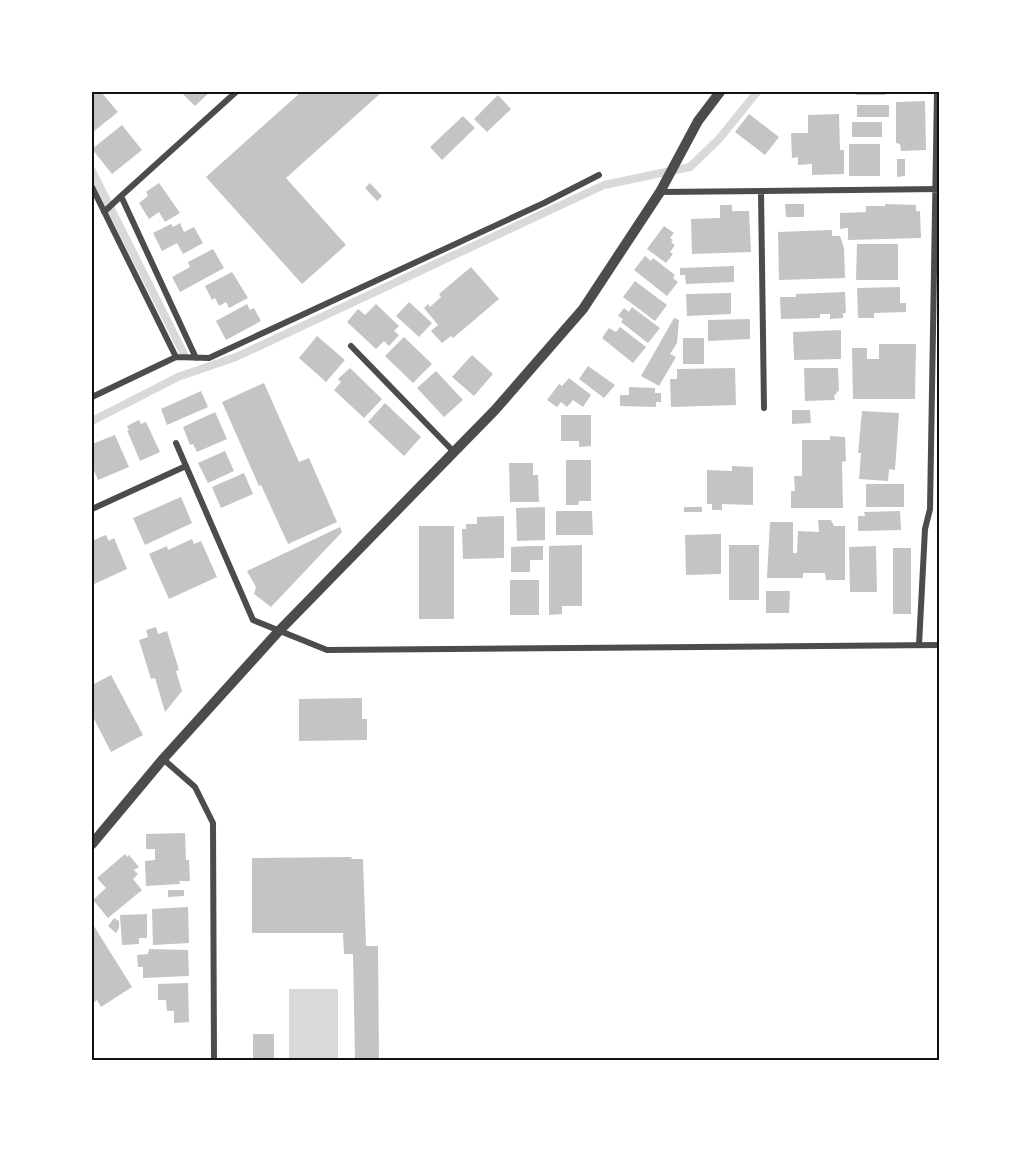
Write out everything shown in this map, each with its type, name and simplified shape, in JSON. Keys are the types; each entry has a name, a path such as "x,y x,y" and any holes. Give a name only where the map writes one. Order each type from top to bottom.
{"street":[{"path":"104,212 236,92"},
{"path":"92,844 163,759 278,632 495,410 582,309 660,191 699,121 720,92"},
{"path":"919,645 925,529 930,509 937,92"},
{"path":"92,397 176,357 209,358 544,203 599,175"},
{"path":"92,187 176,357"},
{"path":"660,191 937,189"},
{"path":"761,192 764,408"},
{"path":"121,196 196,358"},
{"path":"351,346 454,452"},
{"path":"176,443 253,620 327,650 939,645"},
{"path":"92,509 186,466"},
{"path":"163,759 195,787 213,823 214,1060"}],"shaded area":[{"path":"289,989 338,989 338,1060 289,1060"}],"building":[{"path":"92,92 101,92 118,112 93,132 92,130"},
{"path":"181,92 210,92 195,106"},
{"path":"301,92 382,92 286,178 346,245 302,284 206,177"},
{"path":"856,92 886,92 886,95 856,95"},
{"path":"498,95 511,109 487,132 474,119"},
{"path":"925,101 926,150 901,151 900,144 896,143 896,102"},
{"path":"857,105 889,105 889,117 857,117"},
{"path":"749,114 779,137 765,155 735,132"},
{"path":"839,114 840,150 844,150 844,174 812,175 812,164 798,165 798,157 792,158 791,133 808,133 808,115"},
{"path":"463,116 475,128 442,160 430,147"},
{"path":"852,122 882,122 882,137 852,137"},
{"path":"122,125 142,150 112,174 92,149"},
{"path":"849,144 880,144 880,176 849,176"},
{"path":"897,159 905,159 905,176 897,177"},
{"path":"159,183 180,213 165,222 159,212 149,219 139,203 148,196 146,192"},
{"path":"370,183 382,196 377,201 365,188"},
{"path":"785,204 804,204 804,217 786,217"},
{"path":"885,204 916,205 916,211 920,211 921,238 848,240 848,228 840,229 840,213 866,212 866,206 885,206"},
{"path":"720,205 732,205 732,211 749,211 751,252 692,254 691,219 720,218"},
{"path":"180,223 184,232 194,227 203,243 183,254 177,243 162,251 153,233 171,224 173,227"},
{"path":"664,226 674,233 670,238 675,245 670,252 673,254 666,263 647,249"},
{"path":"832,230 832,236 840,236 844,248 845,278 779,280 778,232"},
{"path":"857,244 898,244 898,280 856,280"},
{"path":"213,249 224,268 180,292 172,277 190,267 188,262"},
{"path":"645,256 651,261 653,258 675,275 673,278 678,282 667,296 634,270"},
{"path":"734,266 734,282 686,284 685,275 680,275 680,268"},
{"path":"471,267 499,299 453,338 451,336 442,343 431,331 438,325 424,308 428,304 430,307 441,297 439,294"},
{"path":"232,272 248,298 229,308 226,302 219,306 215,298 212,300 205,286"},
{"path":"635,281 667,305 655,321 623,297"},
{"path":"900,287 900,303 906,303 906,312 874,313 874,318 858,318 857,288"},
{"path":"845,292 846,313 843,313 843,318 830,319 830,314 820,314 820,318 781,319 780,297"},
{"path":"731,293 731,314 687,316 686,294"},
{"path":"409,302 432,323 419,337 396,316"},
{"path":"247,304 250,310 254,308 261,321 226,340 216,321"},
{"path":"376,304 399,326 394,331 399,335 389,346 384,341 376,349 347,322 358,309 365,315"},
{"path":"632,307 660,328 648,343 621,322 623,319 618,316 624,308 629,312"},
{"path":"674,318 679,320 677,343 670,354 676,357 659,386 641,376"},
{"path":"750,319 750,339 708,341 708,320"},
{"path":"620,327 646,347 633,363 602,338 609,328 616,332"},
{"path":"841,330 841,359 794,360 793,332"},
{"path":"317,336 345,360 326,382 299,358"},
{"path":"404,337 432,364 413,383 385,356"},
{"path":"683,338 704,338 704,364 683,364"},
{"path":"879,344 916,344 915,399 853,399 852,348 867,348 867,359 879,359"},
{"path":"472,355 493,374 474,396 452,377"},
{"path":"588,366 615,385 604,398 579,379"},
{"path":"350,368 382,399 364,418 334,390 341,382 338,379"},
{"path":"735,368 736,405 671,407 670,379 677,379 677,369"},
{"path":"804,368 838,368 839,390 834,396 835,400 805,401"},
{"path":"436,371 463,400 444,417 417,388"},
{"path":"569,378 591,395 583,407 573,400 567,407 561,402 557,407 547,400 559,384 562,386"},
{"path":"264,383 299,462 309,458 337,522 288,544 261,485 259,486 222,402"},
{"path":"629,387 655,388 655,393 661,393 661,402 656,402 656,407 620,406 620,395 629,395"},
{"path":"201,391 208,407 167,425 161,409"},
{"path":"385,403 421,437 404,456 368,422"},
{"path":"792,410 810,410 811,423 792,424"},
{"path":"862,411 899,413 895,470 889,469 888,481 859,479 861,453 858,453"},
{"path":"215,412 227,439 197,452 193,444 190,445 183,427"},
{"path":"561,415 591,415 591,446 579,447 579,441 561,441"},
{"path":"139,420 141,424 146,422 160,452 140,461 127,430 129,430 127,426"},
{"path":"115,435 129,467 98,480 92,466 92,444"},
{"path":"830,436 845,437 846,461 842,462 843,508 791,508 791,491 795,491 794,476 802,476 802,440 830,440"},
{"path":"225,451 234,471 208,483 198,463"},
{"path":"566,460 591,460 591,501 579,501 578,505 566,505"},
{"path":"509,463 533,463 533,475 538,475 539,502 510,502"},
{"path":"732,466 753,467 753,505 722,504 722,510 712,510 712,504 707,504 707,470 732,471"},
{"path":"244,473 253,494 221,508 212,487"},
{"path":"866,484 904,484 904,507 866,507"},
{"path":"181,497 192,523 145,545 133,518"},
{"path":"545,507 545,540 517,541 516,508"},
{"path":"684,507 702,507 702,512 684,512"},
{"path":"556,511 592,511 593,535 556,535"},
{"path":"900,511 901,530 858,531 858,516 865,516 864,512"},
{"path":"504,516 504,558 463,559 462,529 466,529 466,524 477,524 477,517"},
{"path":"818,520 831,520 834,526 845,526 845,580 826,580 825,573 803,573 803,578 767,578 770,522 793,522 793,553 797,553 798,531 819,532"},
{"path":"419,526 454,526 454,619 419,619"},
{"path":"340,527 342,532 271,607 254,594 256,587 247,571"},
{"path":"721,534 721,574 686,575 685,535"},
{"path":"106,535 109,541 114,538 127,569 92,585 92,536 94,540"},
{"path":"192,539 194,544 201,541 217,577 169,599 149,554 167,546 168,550"},
{"path":"582,545 582,606 562,606 562,614 549,615 549,546"},
{"path":"729,545 759,545 759,600 729,600"},
{"path":"543,546 543,560 530,560 530,572 511,572 511,547"},
{"path":"876,546 877,592 850,592 849,547"},
{"path":"893,548 911,548 911,614 893,614"},
{"path":"510,580 539,580 539,615 510,615"},
{"path":"766,591 790,591 789,613 766,613"},
{"path":"156,627 158,634 167,631 179,670 176,671 182,691 165,712 155,678 151,679 139,640 148,637 146,630"},
{"path":"111,675 143,735 111,752 92,715 92,685"},
{"path":"362,698 362,719 367,719 367,740 299,741 299,699"},
{"path":"185,833 186,860 189,860 190,881 179,881 180,884 146,886 145,861 155,860 155,849 146,849 146,834"},
{"path":"125,854 127,857 129,855 139,867 134,870 138,874 133,879 142,890 108,918 93,900 106,888 97,878"},
{"path":"352,857 351,859 363,859 366,946 378,946 379,1060 355,1060 353,954 344,954 343,933 252,933 252,858"},
{"path":"168,890 184,890 184,896 168,897"},
{"path":"188,907 189,943 153,945 152,909"},
{"path":"147,914 147,938 139,938 139,944 122,945 120,915"},
{"path":"114,918 119,921 116,933 108,926"},
{"path":"92,923 132,987 101,1007 97,1000 92,1004"},
{"path":"149,949 188,950 189,976 143,978 143,967 138,967 137,955 148,954"},
{"path":"188,983 189,1022 174,1023 174,1011 167,1011 166,1000 158,1000 158,984"},
{"path":"253,1034 274,1034 274,1060 253,1060"}],"waterway":[{"path":"92,421 178,377 236,357 604,185 690,167 719,139 757,92"},
{"path":"92,171 184,354"}]}
